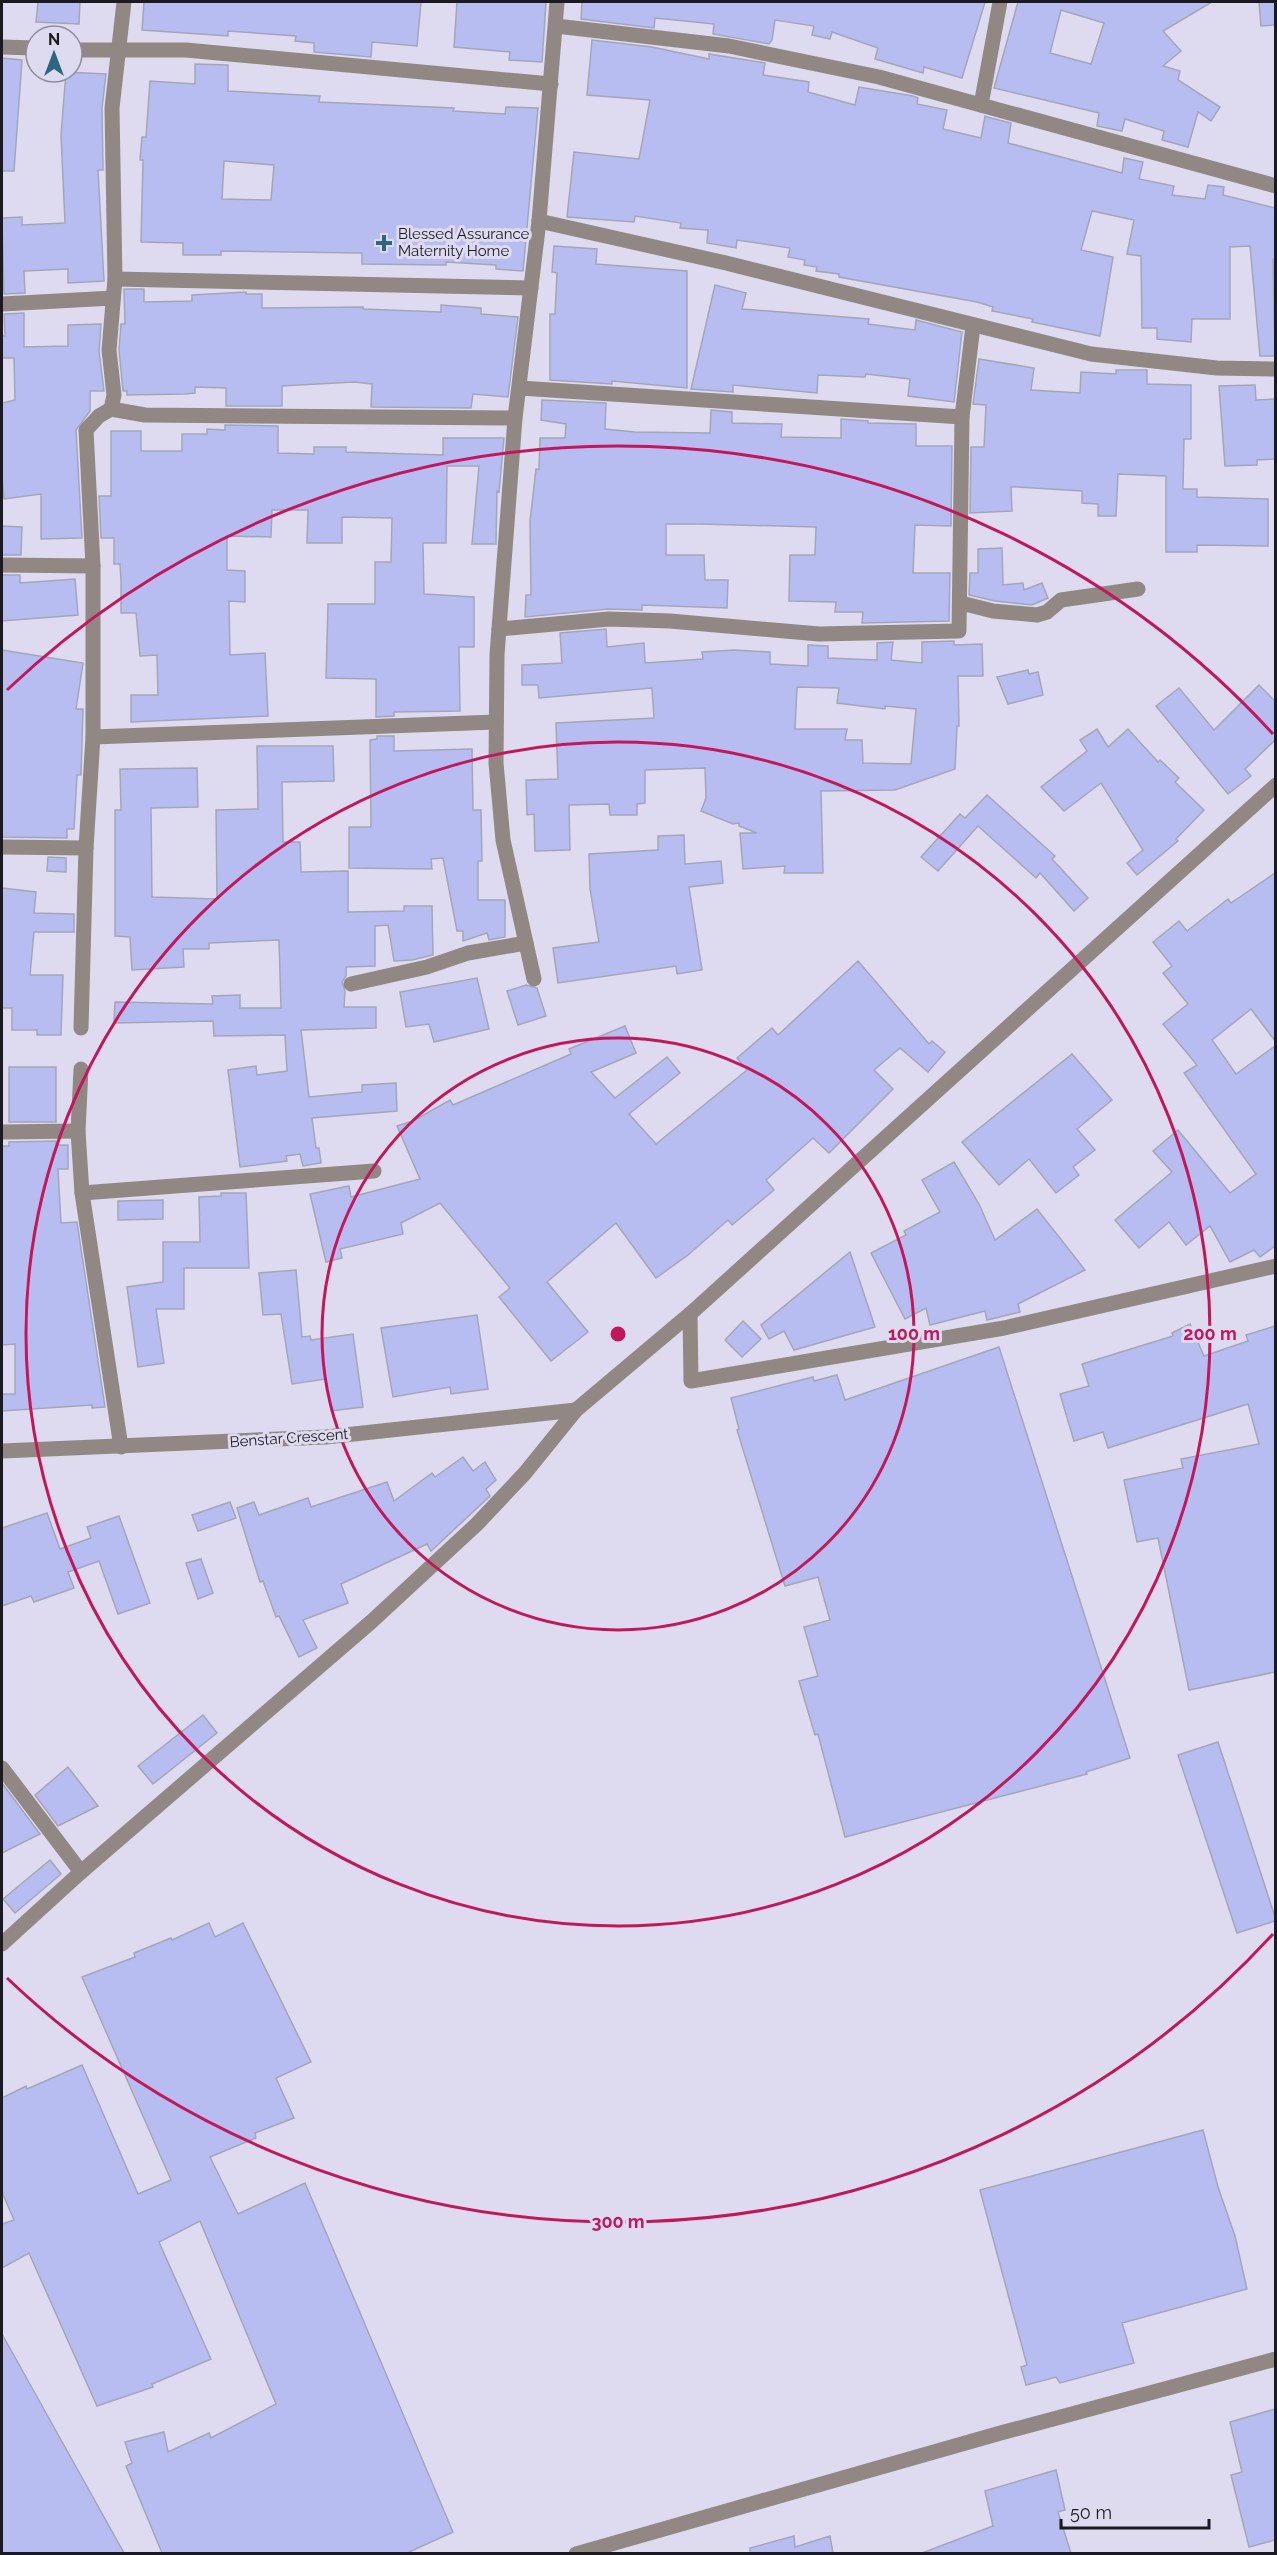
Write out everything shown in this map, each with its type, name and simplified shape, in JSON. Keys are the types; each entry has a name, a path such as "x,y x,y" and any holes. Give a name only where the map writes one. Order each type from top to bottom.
{"street":[{"path":"111,410 114,395 109,350 115,279 112,108 124,2"},
{"path":"534,979 503,840 496,722 499,628 515,418 539,220 557,2"},
{"path":"981,105 1000,2"},
{"path":"556,26 729,46 879,77 1275,186"},
{"path":"2,47 24,48"},
{"path":"84,50 186,50 551,84"},
{"path":"539,220 726,263 1091,354 1217,368 1275,369"},
{"path":"115,279 531,288"},
{"path":"2,304 113,298"},
{"path":"499,628 609,619 670,621 819,634 959,631 962,417 973,326"},
{"path":"520,388 962,417"},
{"path":"81,1028 86,848 93,737 93,566 86,430 99,416 111,410 145,415 515,418"},
{"path":"2,565 93,566"},
{"path":"961,603 993,611 1037,615 1047,612 1062,600 1138,589"},
{"path":"93,737 496,722"},
{"path":"2,1944 81,1872 371,1622 477,1524 525,1473 576,1410 690,1314 1275,785"},
{"path":"2,847 86,848"},
{"path":"351,984 427,967 468,953 526,943"},
{"path":"81,1069 78,1131 82,1193 121,1447"},
{"path":"2,1132 78,1131"},
{"path":"82,1193 374,1170"},
{"path":"690,1314 691,1381 1004,1328 1275,1266"},
{"name":"Benstar Crescent","path":"2,1452 326,1437 576,1410"},
{"path":"2,1768 81,1872"},
{"path":"576,2553 997,2434 1275,2359"}],"building":[{"path":"38,2 80,2 79,24 36,22"},
{"path":"144,2 421,2 417,46 372,42 371,57 314,52 314,43 295,41 296,36 228,31 228,36 142,30"},
{"path":"457,2 546,2 542,62 509,60 510,52 454,47"},
{"path":"582,2 985,2 962,78 924,67 923,73 875,59 878,48 832,32 830,39 812,35 814,26 775,20 772,40 769,44 713,34 714,24 655,18 654,28 581,19"},
{"path":"1018,2 1212,2 1163,31 1181,51 1163,66 1180,71 1178,80 1220,107 1211,121 1198,112 1188,147 1162,140 1164,131 1125,119 1122,131 1097,126 1099,113 994,88","holes":["1061,10 1104,23 1091,64 1050,53"]},
{"path":"1259,2 1275,2 1275,25 1261,26"},
{"path":"592,40 652,47 709,59 709,54 765,63 763,75 809,82 808,92 855,105 859,87 913,96 918,98 917,104 947,110 943,129 981,138 985,116 1011,123 1008,143 1122,173 1124,158 1143,162 1139,179 1174,186 1172,195 1205,199 1208,185 1224,187 1223,195 1275,208 1275,259 1273,259 1275,356 1260,356 1250,246 1230,247 1230,319 1192,319 1191,342 1157,339 1157,328 1142,328 1141,256 1127,254 1134,220 1092,211 1081,250 1113,257 1100,336 992,311 993,307 977,302 816,271 817,267 804,265 805,260 788,257 790,248 737,240 736,248 707,243 708,230 680,228 681,223 635,216 634,222 567,217 574,152 639,159 650,100 587,95"},
{"path":"2,58 22,60 14,171 2,171"},
{"path":"195,64 228,65 228,91 320,96 319,102 454,108 453,111 505,114 506,107 538,108 523,271 496,269 496,265 446,262 446,265 362,264 362,253 221,251 221,255 183,255 183,243 141,242 143,160 140,160 142,137 146,137 150,81 195,84","holes":["224,161 274,165 271,200 222,199"]},
{"path":"84,73 106,74 102,108 103,170 98,170 104,281 68,283 68,269 24,271 25,293 4,294 2,218 22,217 22,225 65,223 61,135 65,84 84,84"},
{"path":"554,246 597,249 596,264 687,271 687,388 612,381 612,384 550,380 550,314 555,314 557,273 552,272"},
{"path":"715,285 746,293 742,309 869,319 868,324 915,330 916,320 962,332 954,402 908,396 910,379 866,374 865,377 818,375 817,393 733,385 733,392 691,389"},
{"path":"124,289 144,289 144,302 192,301 192,295 246,292 246,294 262,294 262,308 363,307 363,309 441,312 441,305 481,308 481,314 518,317 508,397 473,394 471,408 371,407 372,384 354,382 282,386 282,406 226,406 226,388 195,387 195,393 127,395 127,391 123,391 119,350 121,324 125,324"},
{"path":"24,313 24,347 68,346 68,325 101,324 99,351 104,391 90,391 90,411 76,430 82,538 41,539 41,494 4,499 2,403 15,400 14,358 2,358 2,336 5,336 4,314"},
{"path":"979,359 1034,368 1031,390 1080,393 1081,372 1116,374 1116,370 1147,370 1147,384 1191,385 1191,439 1184,439 1183,489 1197,489 1197,497 1268,499 1268,546 1197,545 1197,552 1166,552 1166,476 1118,474 1116,516 1098,516 1098,504 1082,503 1082,491 1017,487 1011,487 1012,511 970,513 971,447 984,447 986,405 973,404"},
{"path":"1255,385 1256,400 1275,399 1275,459 1257,460 1257,465 1225,466 1219,386"},
{"path":"542,400 606,403 605,429 635,432 710,433 711,410 732,412 732,423 782,424 781,437 841,438 841,419 868,421 868,423 916,424 916,446 952,446 951,526 915,525 913,573 950,573 949,621 862,623 863,612 835,612 836,602 789,601 790,555 815,555 816,527 700,524 666,524 666,555 704,555 705,580 728,580 727,608 642,605 642,610 608,609 525,617 526,595 531,595 530,521 536,469 539,469 540,438 565,438 566,424 541,420"},
{"path":"225,425 278,426 278,453 314,454 314,447 346,447 346,452 443,455 443,438 504,438 499,492 497,491 496,544 472,544 479,466 447,466 446,543 423,543 424,594 474,597 474,647 459,647 460,711 394,712 394,716 376,717 376,679 326,678 328,604 375,604 375,562 391,562 392,518 342,517 342,543 307,543 308,510 272,510 271,537 227,536 227,570 245,571 245,602 229,601 230,655 265,653 268,716 131,722 131,695 158,695 157,655 140,656 136,613 121,613 120,564 114,564 114,538 101,538 99,496 111,496 111,431 141,431 141,451 182,451 182,434 207,434 207,429 225,430"},
{"path":"2,526 22,527 21,555 2,555"},
{"path":"1002,548 1003,585 1023,583 1024,590 1042,583 1048,598 1032,605 995,601 969,595 970,573 978,573 978,549"},
{"path":"2,575 20,575 20,583 75,579 78,615 2,621"},
{"path":"606,629 607,647 644,643 645,663 703,659 702,652 734,650 770,652 770,664 808,666 808,645 828,646 828,658 877,660 877,643 893,642 891,660 922,663 922,642 954,641 954,645 982,644 983,676 958,676 959,726 957,726 955,769 895,790 821,791 823,873 784,873 785,866 743,869 740,833 757,833 739,826 739,823 733,824 701,811 706,798 705,768 645,770 645,803 637,804 637,815 610,815 609,804 569,805 570,850 535,851 534,814 527,815 526,780 558,779 556,723 654,718 652,688 539,698 538,685 522,685 522,665 562,663 560,633","holes":["797,687 839,688 837,703 885,709 885,706 916,709 911,764 863,763 862,740 845,740 847,729 795,729"]},
{"path":"2,650 83,663 76,709 83,709 81,775 77,775 74,829 67,829 67,838 2,837"},
{"path":"1028,670 1029,674 1038,672 1043,695 1008,704 997,677"},
{"path":"1259,685 1275,701 1275,740 1245,769 1251,776 1228,794 1156,706 1179,688 1214,730"},
{"path":"1097,729 1108,747 1128,729 1158,762 1160,760 1179,778 1175,782 1204,810 1176,839 1178,841 1137,875 1127,863 1143,850 1101,783 1064,811 1041,787 1087,751 1080,740"},
{"path":"377,736 394,736 394,751 472,749 473,810 481,810 482,861 478,861 478,900 505,900 505,937 489,940 487,933 463,941 463,931 457,931 443,858 431,859 432,869 349,868 349,827 371,827 370,740 377,739"},
{"path":"257,746 333,746 334,781 282,782 283,842 300,842 301,872 348,871 348,912 404,911 404,906 432,906 433,955 394,961 388,925 375,926 375,966 346,967 346,976 342,982 345,991 344,1007 376,1007 376,1028 301,1030 309,1097 362,1092 362,1085 396,1083 397,1111 312,1118 316,1148 319,1148 321,1163 303,1166 300,1154 286,1156 287,1161 240,1167 228,1070 256,1066 257,1075 287,1071 285,1035 214,1036 213,1021 114,1023 115,1002 213,1004 212,996 240,995 240,1008 281,1008 279,940 209,943 209,949 183,949 184,967 132,970 130,937 115,936 115,810 121,810 120,769 197,768 198,807 151,808 152,897 217,899 216,810 258,809"},
{"path":"987,795 1055,856 1052,859 1088,898 1074,911 1040,873 1036,878 978,826 938,871 921,857 960,814 965,818"},
{"path":"684,835 685,864 721,861 723,883 689,887 702,970 677,974 676,966 558,983 553,948 599,942 590,889 589,854 658,850 658,836"},
{"path":"48,857 66,858 66,872 47,871"},
{"path":"1275,873 1275,1041 1251,1009 1212,1040 1236,1074 1275,1046 1275,1246 1260,1257 1254,1250 1230,1262 1210,1226 1186,1245 1169,1222 1139,1248 1115,1220 1172,1172 1153,1151 1178,1130 1230,1193 1256,1174 1184,1073 1197,1065 1163,1024 1188,1004 1163,973 1172,966 1153,942 1179,921 1187,931 1228,899 1231,903"},
{"path":"2,888 36,892 34,913 74,914 74,932 34,932 30,975 63,975 61,1035 37,1035 37,1030 12,1030 12,1008 2,1008"},
{"path":"858,961 929,1044 932,1041 945,1052 928,1072 900,1048 874,1070 893,1089 829,1153 813,1138 766,1180 774,1190 732,1225 728,1220 688,1255 656,1278 616,1223 547,1282 588,1332 551,1361 499,1297 510,1288 440,1203 401,1223 403,1234 340,1249 342,1258 326,1262 310,1194 349,1186 351,1197 420,1179 397,1126 413,1121 450,1100 453,1105 571,1054 569,1049 625,1026 636,1053 591,1072 615,1098 667,1057 680,1073 629,1114 656,1144 747,1070 737,1058 772,1028 778,1035"},
{"path":"477,978 489,1029 434,1042 429,1024 406,1027 400,992"},
{"path":"526,985 537,988 546,1016 518,1025 507,991"},
{"path":"1072,1054 1112,1100 1077,1129 1095,1150 1073,1167 1079,1175 1056,1193 1029,1159 999,1185 962,1142"},
{"path":"9,1067 56,1067 56,1122 9,1122"},
{"path":"56,1141 56,1145 68,1145 68,1169 58,1169 61,1223 77,1222 105,1407 92,1408 92,1405 2,1411 2,1394 15,1394 15,1344 2,1345 2,1146 9,1146 9,1142"},
{"path":"954,1162 979,1204 995,1240 1037,1209 1085,1270 1018,1304 1020,1312 987,1320 985,1311 930,1325 926,1308 905,1319 871,1253 906,1235 904,1231 940,1212 922,1180"},
{"path":"221,1193 246,1193 249,1268 184,1268 184,1309 156,1309 164,1363 138,1367 127,1287 163,1282 163,1242 200,1242 199,1197 221,1196"},
{"path":"163,1200 163,1219 118,1220 118,1201"},
{"path":"850,1252 875,1327 794,1350 784,1331 769,1339 761,1325"},
{"path":"296,1270 302,1337 310,1336 311,1340 353,1334 363,1407 331,1411 326,1379 292,1384 281,1314 263,1315 259,1273"},
{"path":"477,1315 488,1389 451,1394 450,1387 393,1397 381,1328"},
{"path":"743,1321 761,1339 742,1357 725,1340"},
{"path":"1190,1324 1204,1356 1248,1341 1246,1335 1275,1326 1275,1672 1189,1690 1158,1538 1137,1542 1124,1480 1183,1468 1181,1459 1259,1444 1248,1404 1108,1448 1103,1432 1074,1441 1060,1394 1089,1386 1082,1364 1173,1336 1172,1333"},
{"path":"999,1347 1130,1758 1086,1772 1087,1774 845,1837 818,1734 815,1735 799,1681 818,1676 804,1627 830,1620 818,1577 785,1586 737,1430 739,1429 731,1398 813,1377 814,1381 837,1375 845,1400"},
{"path":"463,1457 473,1471 485,1462 496,1480 486,1489 490,1496 431,1551 427,1544 341,1584 348,1603 303,1620 317,1648 299,1657 279,1616 276,1617 263,1581 260,1582 237,1508 254,1502 259,1515 308,1498 311,1507 387,1482 394,1501 432,1473 435,1477"},
{"path":"230,1502 236,1518 198,1531 192,1515"},
{"path":"47,1513 60,1549 91,1538 87,1527 119,1516 150,1603 118,1614 99,1561 68,1572 74,1588 34,1602 31,1596 2,1606 2,1528"},
{"path":"201,1559 213,1593 198,1599 186,1563"},
{"path":"203,1715 217,1733 153,1784 138,1766"},
{"path":"1218,1742 1275,1917 1275,1921 1237,1933 1178,1755"},
{"path":"68,1767 98,1806 58,1826 35,1795"},
{"path":"2,1783 40,1834 2,1853"},
{"path":"50,1860 61,1874 15,1913 3,1899"},
{"path":"209,1923 215,1937 243,1923 311,2062 276,2078 294,2118 255,2133 256,2138 210,2157 238,2214 305,2183 453,2532 407,2553 162,2553 126,2466 132,2463 125,2442 164,2432 168,2452 209,2433 211,2438 276,2404 200,2221 159,2242 211,2359 152,2384 153,2387 97,2406 29,2253 2,2268 2,2224 14,2220 2,2192 2,2098 26,2086 27,2089 82,2065 138,2194 171,2180 82,1977 135,1957 134,1953 171,1938 172,1940"},
{"path":"1203,2130 1218,2187 1235,2236 1247,2289 1122,2323 1134,2363 1060,2383 1056,2377 1026,2385 1021,2367 1027,2365 980,2190"},
{"path":"2,2334 124,2553 2,2553"},
{"path":"1275,2409 1275,2540 1249,2547 1231,2475 1242,2472 1230,2422"},
{"path":"1056,2470 1065,2510 1058,2512 1071,2553 922,2553 993,2526 985,2491"},
{"path":"794,2536 795,2547 830,2536 833,2553 750,2553 750,2548"}],"place":[{"name":"Blessed Assurance Maternity Home","path":"384,243"}]}
